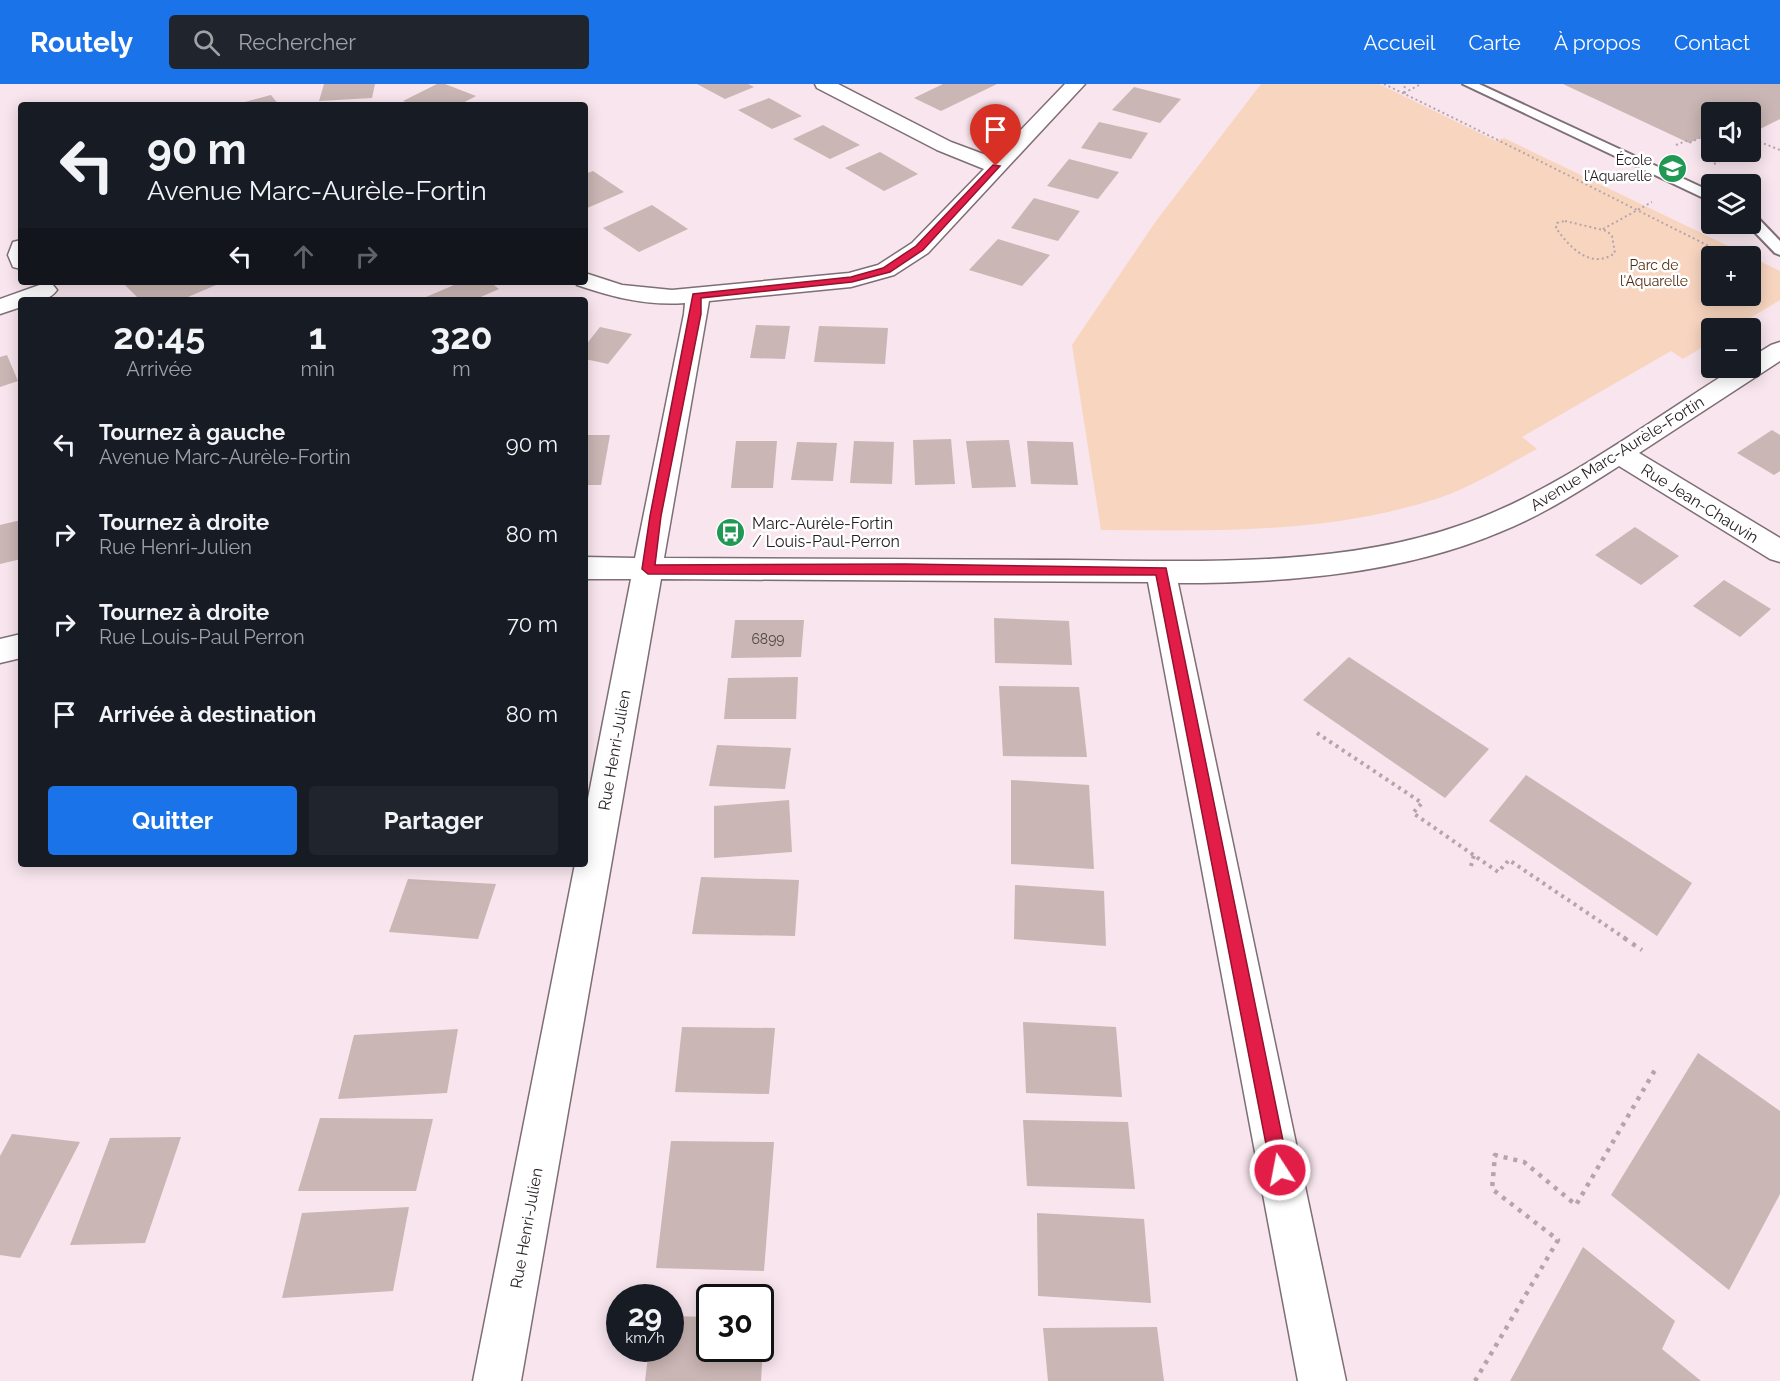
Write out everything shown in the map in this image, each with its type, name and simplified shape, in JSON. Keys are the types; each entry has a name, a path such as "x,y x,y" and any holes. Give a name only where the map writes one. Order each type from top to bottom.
{"street":[{"path":"824,84 953,150 996,166"},
{"path":"588,281 619,292 636,295 697,296 852,280 886,270 920,248 1076,84"},
{"path":"28,297 45,291"},
{"name":"Rue Henri-Julien","path":"497,1381 656,516 696,314 697,296"},
{"path":"0,307 18,301"},
{"name":"Avenue Marc-Aurèle-Fortin","path":"588,568 1161,571 1294,568 1350,562 1410,551 1468,534 1523,511 1620,453 1780,350"},
{"name":"Rue Jean-Chauvin","path":"1620,453 1780,552"},
{"path":"1161,571 1322,1381"},
{"path":"0,651 18,647"}],"lane":[{"path":"1469,84 1701,193"},
{"path":"1761,230 1780,250"}],"path":[{"path":"1384,84 1555,167 1636,211 1708,246"},
{"path":"1403,93 1405,84"},
{"path":"1403,93 1421,84"},
{"path":"1761,142 1780,150"},
{"path":"1603,229 1612,236 1615,253 1609,258 1593,259 1577,253 1555,224 1565,221 1603,229 1612,222 1636,211"},
{"path":"1606,219 1617,224"},
{"path":"1317,733 1422,803 1413,813 1498,872 1509,860 1642,950"},
{"path":"1472,866 1474,855"},
{"path":"1475,1381 1558,1240 1492,1189 1495,1155 1524,1161 1576,1205 1655,1070"}],"green space":[{"name":"Parc de l'Aquarelle","path":"1261,84 1379,84 1496,141 1504,138 1728,246 1701,246 1701,306 1761,306 1761,262 1780,271 1780,300 1750,318 1701,318 1701,348 1683,359 1671,351 1522,437 1537,449 1477,482 1439,498 1398,510 1356,518 1272,528 1101,530 1072,345 1156,221"}],"building":[{"path":"324,84 375,84 372,98 319,101"},
{"path":"437,84 445,84 476,96 465,102 403,101"},
{"path":"697,84 748,84 754,87 725,99"},
{"path":"943,84 997,84 941,111 914,98"},
{"path":"1563,84 1780,84 1780,119 1761,128 1761,102 1701,102 1701,137 1689,143"},
{"path":"1134,87 1181,99 1160,123 1112,110"},
{"path":"271,95 277,102 245,102"},
{"path":"769,98 802,116 772,129 738,110"},
{"path":"1099,122 1148,133 1131,159 1081,148"},
{"path":"823,125 860,145 830,159 793,139"},
{"path":"880,152 918,174 884,191 845,168"},
{"path":"1069,159 1119,172 1098,199 1047,186"},
{"path":"593,171 624,192 588,208 588,173"},
{"path":"1034,198 1080,211 1058,241 1011,228"},
{"path":"652,205 688,229 639,252 603,228"},
{"path":"998,239 1050,255 1022,286 969,270"},
{"path":"125,285 216,285 188,297 137,297"},
{"path":"454,285 494,285 499,289 481,297 426,297"},
{"path":"756,325 790,326 785,359 750,358"},
{"path":"819,326 888,328 885,364 814,362"},
{"path":"600,327 632,334 608,364 588,360 588,342"},
{"path":"7,355 18,381 0,387 0,357"},
{"path":"1772,430 1780,435 1780,471 1774,475 1737,453"},
{"path":"588,435 610,435 601,485 588,485"},
{"path":"951,439 955,484 915,485 913,440"},
{"path":"1009,440 1016,487 972,488 966,441"},
{"path":"736,441 777,441 773,488 731,488"},
{"path":"854,441 894,442 892,484 850,483"},
{"path":"1027,441 1073,442 1078,485 1031,484"},
{"path":"797,442 837,443 833,481 791,480"},
{"path":"18,521 18,560 0,564 0,525"},
{"path":"1635,527 1679,556 1641,585 1595,555"},
{"path":"1724,580 1771,609 1740,637 1693,606"},
{"path":"994,618 1069,621 1072,665 995,663"},
{"path":"735,620 804,620 801,657 731,658"},
{"path":"1349,657 1489,749 1445,798 1303,700"},
{"path":"798,677 796,719 724,719 728,678"},
{"path":"999,686 1079,687 1087,757 1003,756"},
{"path":"717,745 791,748 785,789 709,786"},
{"path":"1526,775 1692,883 1657,936 1489,821"},
{"path":"1011,780 1089,785 1094,869 1011,864"},
{"path":"789,800 792,852 714,858 714,806"},
{"path":"701,877 799,880 795,936 692,934"},
{"path":"408,879 496,884 478,939 389,932"},
{"path":"1015,885 1104,891 1106,946 1014,939"},
{"path":"1023,1022 1116,1027 1122,1097 1026,1093"},
{"path":"682,1027 775,1028 769,1094 675,1092"},
{"path":"458,1029 447,1093 338,1099 354,1035"},
{"path":"1698,1053 1780,1111 1780,1194 1729,1290 1611,1195"},
{"path":"320,1118 433,1119 416,1191 298,1191"},
{"path":"1023,1120 1128,1122 1135,1189 1027,1186"},
{"path":"12,1134 80,1142 20,1258 0,1255 0,1156"},
{"path":"181,1137 145,1243 70,1245 110,1138"},
{"path":"671,1141 774,1142 764,1271 656,1268"},
{"path":"409,1207 393,1291 282,1298 302,1213"},
{"path":"1037,1213 1144,1219 1151,1303 1038,1296"},
{"path":"1583,1247 1675,1321 1662,1349 1701,1381 1510,1381"},
{"path":"684,1316 696,1317 696,1362 762,1362 761,1381 645,1381 647,1362 684,1362"},
{"path":"1157,1327 1164,1381 1048,1381 1043,1328"}],"place":[{"name":"École l'Aquarelle","path":"1673,168"},
{"name":"Marc-Aurèle-Fortin / Louis-Paul-Perron","path":"731,532"}],"route":[{"path":"996,166 920,248 886,270 852,280 697,296 696,314 656,516 648,569 905,568 1161,571 1175,632 1280,1170"}]}
